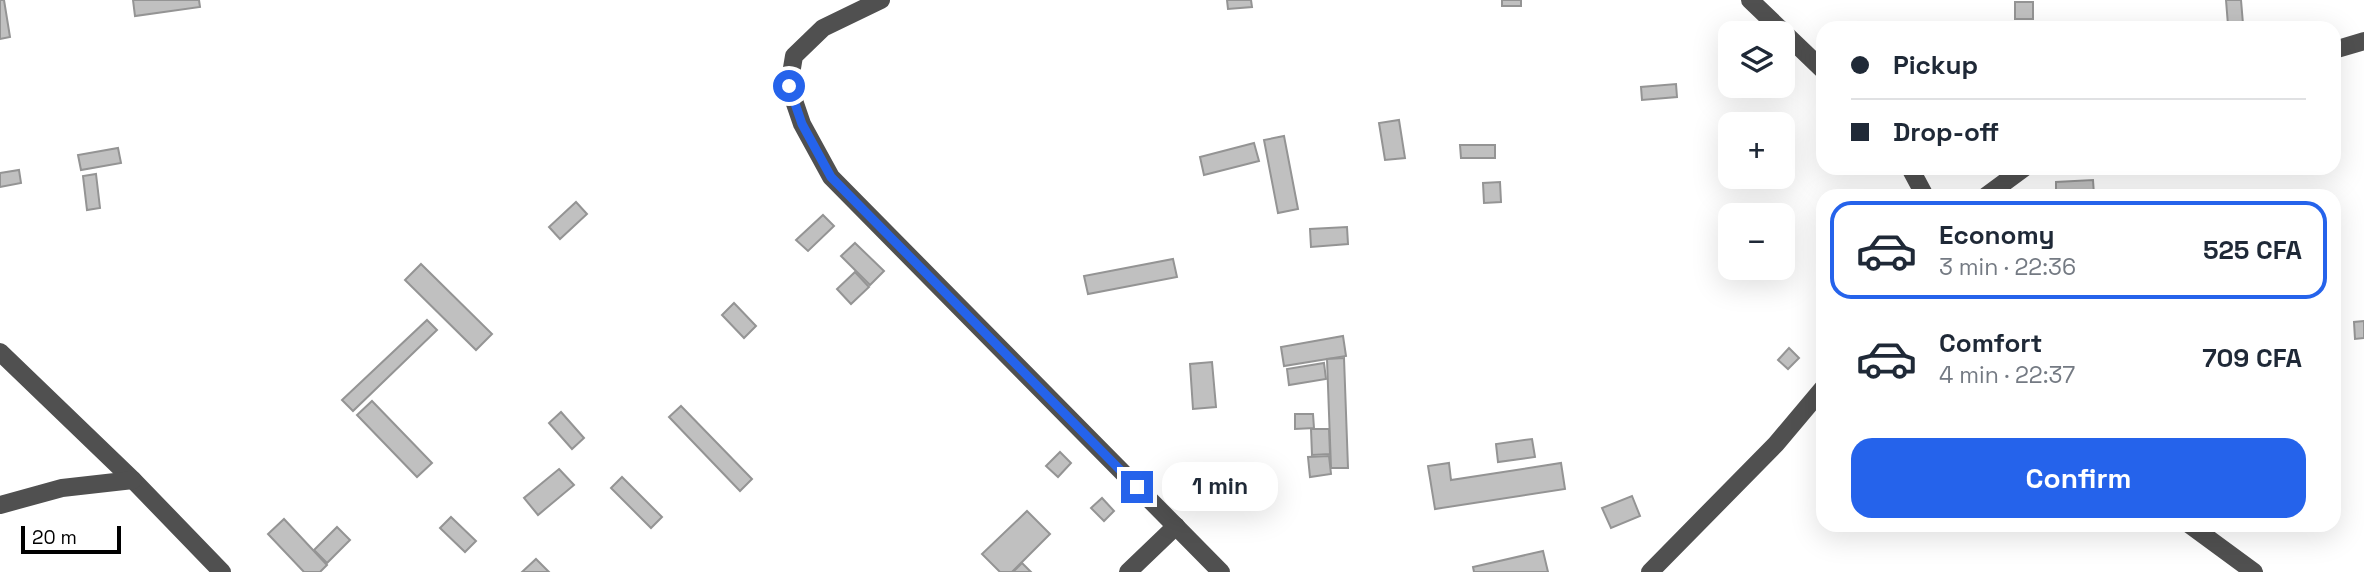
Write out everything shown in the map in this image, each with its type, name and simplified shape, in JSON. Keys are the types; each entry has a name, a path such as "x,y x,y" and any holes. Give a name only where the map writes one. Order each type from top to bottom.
{"street":[{"path":"881,0 823,28 794,56 789,86 802,124 831,177 1221,572"},
{"path":"1750,0 1816,63"},
{"path":"2341,48 2364,41"},
{"path":"1996,189 2014,175"},
{"path":"0,352 133,480 222,572"},
{"path":"1650,572 1776,444 1816,396"},
{"path":"0,505 62,488 133,480"},
{"path":"1128,572 1176,526"},
{"path":"2200,532 2254,572"}],"building":[{"path":"0,0 4,0 10,37 0,39"},
{"path":"133,0 199,0 200,7 135,16"},
{"path":"1227,0 1251,0 1252,7 1228,9"},
{"path":"1502,0 1521,0 1521,6 1502,6"},
{"path":"2226,0 2241,0 2243,21 2228,21"},
{"path":"2015,2 2033,2 2033,19 2015,19"},
{"path":"1676,84 1677,97 1642,100 1641,87"},
{"path":"1399,120 1405,158 1385,160 1379,123"},
{"path":"1284,136 1298,209 1278,213 1264,140"},
{"path":"1254,143 1259,161 1204,175 1200,157"},
{"path":"1460,145 1495,145 1495,158 1461,158"},
{"path":"118,148 121,163 81,170 78,155"},
{"path":"19,170 21,183 0,187 0,173"},
{"path":"96,174 100,208 87,210 83,176"},
{"path":"2093,180 2094,189 2056,189 2056,182"},
{"path":"1500,182 1501,202 1484,203 1483,183"},
{"path":"576,202 587,214 560,239 549,227"},
{"path":"823,215 834,226 808,251 796,240"},
{"path":"1347,227 1348,244 1311,247 1310,229"},
{"path":"855,243 884,271 870,285 841,256"},
{"path":"1173,259 1177,277 1088,294 1084,276"},
{"path":"421,264 492,334 476,350 405,280"},
{"path":"855,272 869,287 851,304 837,289"},
{"path":"734,303 756,326 744,338 722,315"},
{"path":"427,320 437,330 353,411 342,400"},
{"path":"2364,321 2364,338 2355,339 2354,322"},
{"path":"1343,336 1346,356 1284,366 1281,347"},
{"path":"1789,348 1799,358 1788,369 1778,360"},
{"path":"1344,358 1348,468 1331,468 1327,359"},
{"path":"1212,362 1216,407 1193,409 1190,364"},
{"path":"1324,363 1326,379 1289,385 1287,369"},
{"path":"372,401 432,463 417,477 357,415"},
{"path":"681,406 752,479 740,491 669,417"},
{"path":"561,412 584,438 572,449 549,423"},
{"path":"1295,414 1313,414 1314,428 1295,429"},
{"path":"1311,429 1329,429 1330,454 1312,455"},
{"path":"1532,439 1535,457 1498,462 1496,444"},
{"path":"1060,452 1071,463 1058,477 1046,466"},
{"path":"1329,456 1331,474 1310,477 1308,457"},
{"path":"1449,463 1451,480 1561,463 1565,489 1435,509 1428,466"},
{"path":"559,469 574,485 538,515 524,498"},
{"path":"622,477 662,517 651,528 611,488"},
{"path":"1632,496 1640,516 1611,528 1602,508"},
{"path":"1102,498 1114,511 1104,521 1091,508"},
{"path":"1027,511 1050,534 1012,572 1000,572 982,554"},
{"path":"451,517 476,541 465,552 440,528"},
{"path":"284,519 327,565 320,572 304,572 268,534"},
{"path":"337,527 350,540 327,563 314,550"},
{"path":"1543,551 1548,572 1474,572 1473,567"},
{"path":"536,559 549,572 522,572"},
{"path":"1022,563 1031,572 1013,572"}],"route":[{"path":"789,86 802,124 831,177 1137,487"}]}
